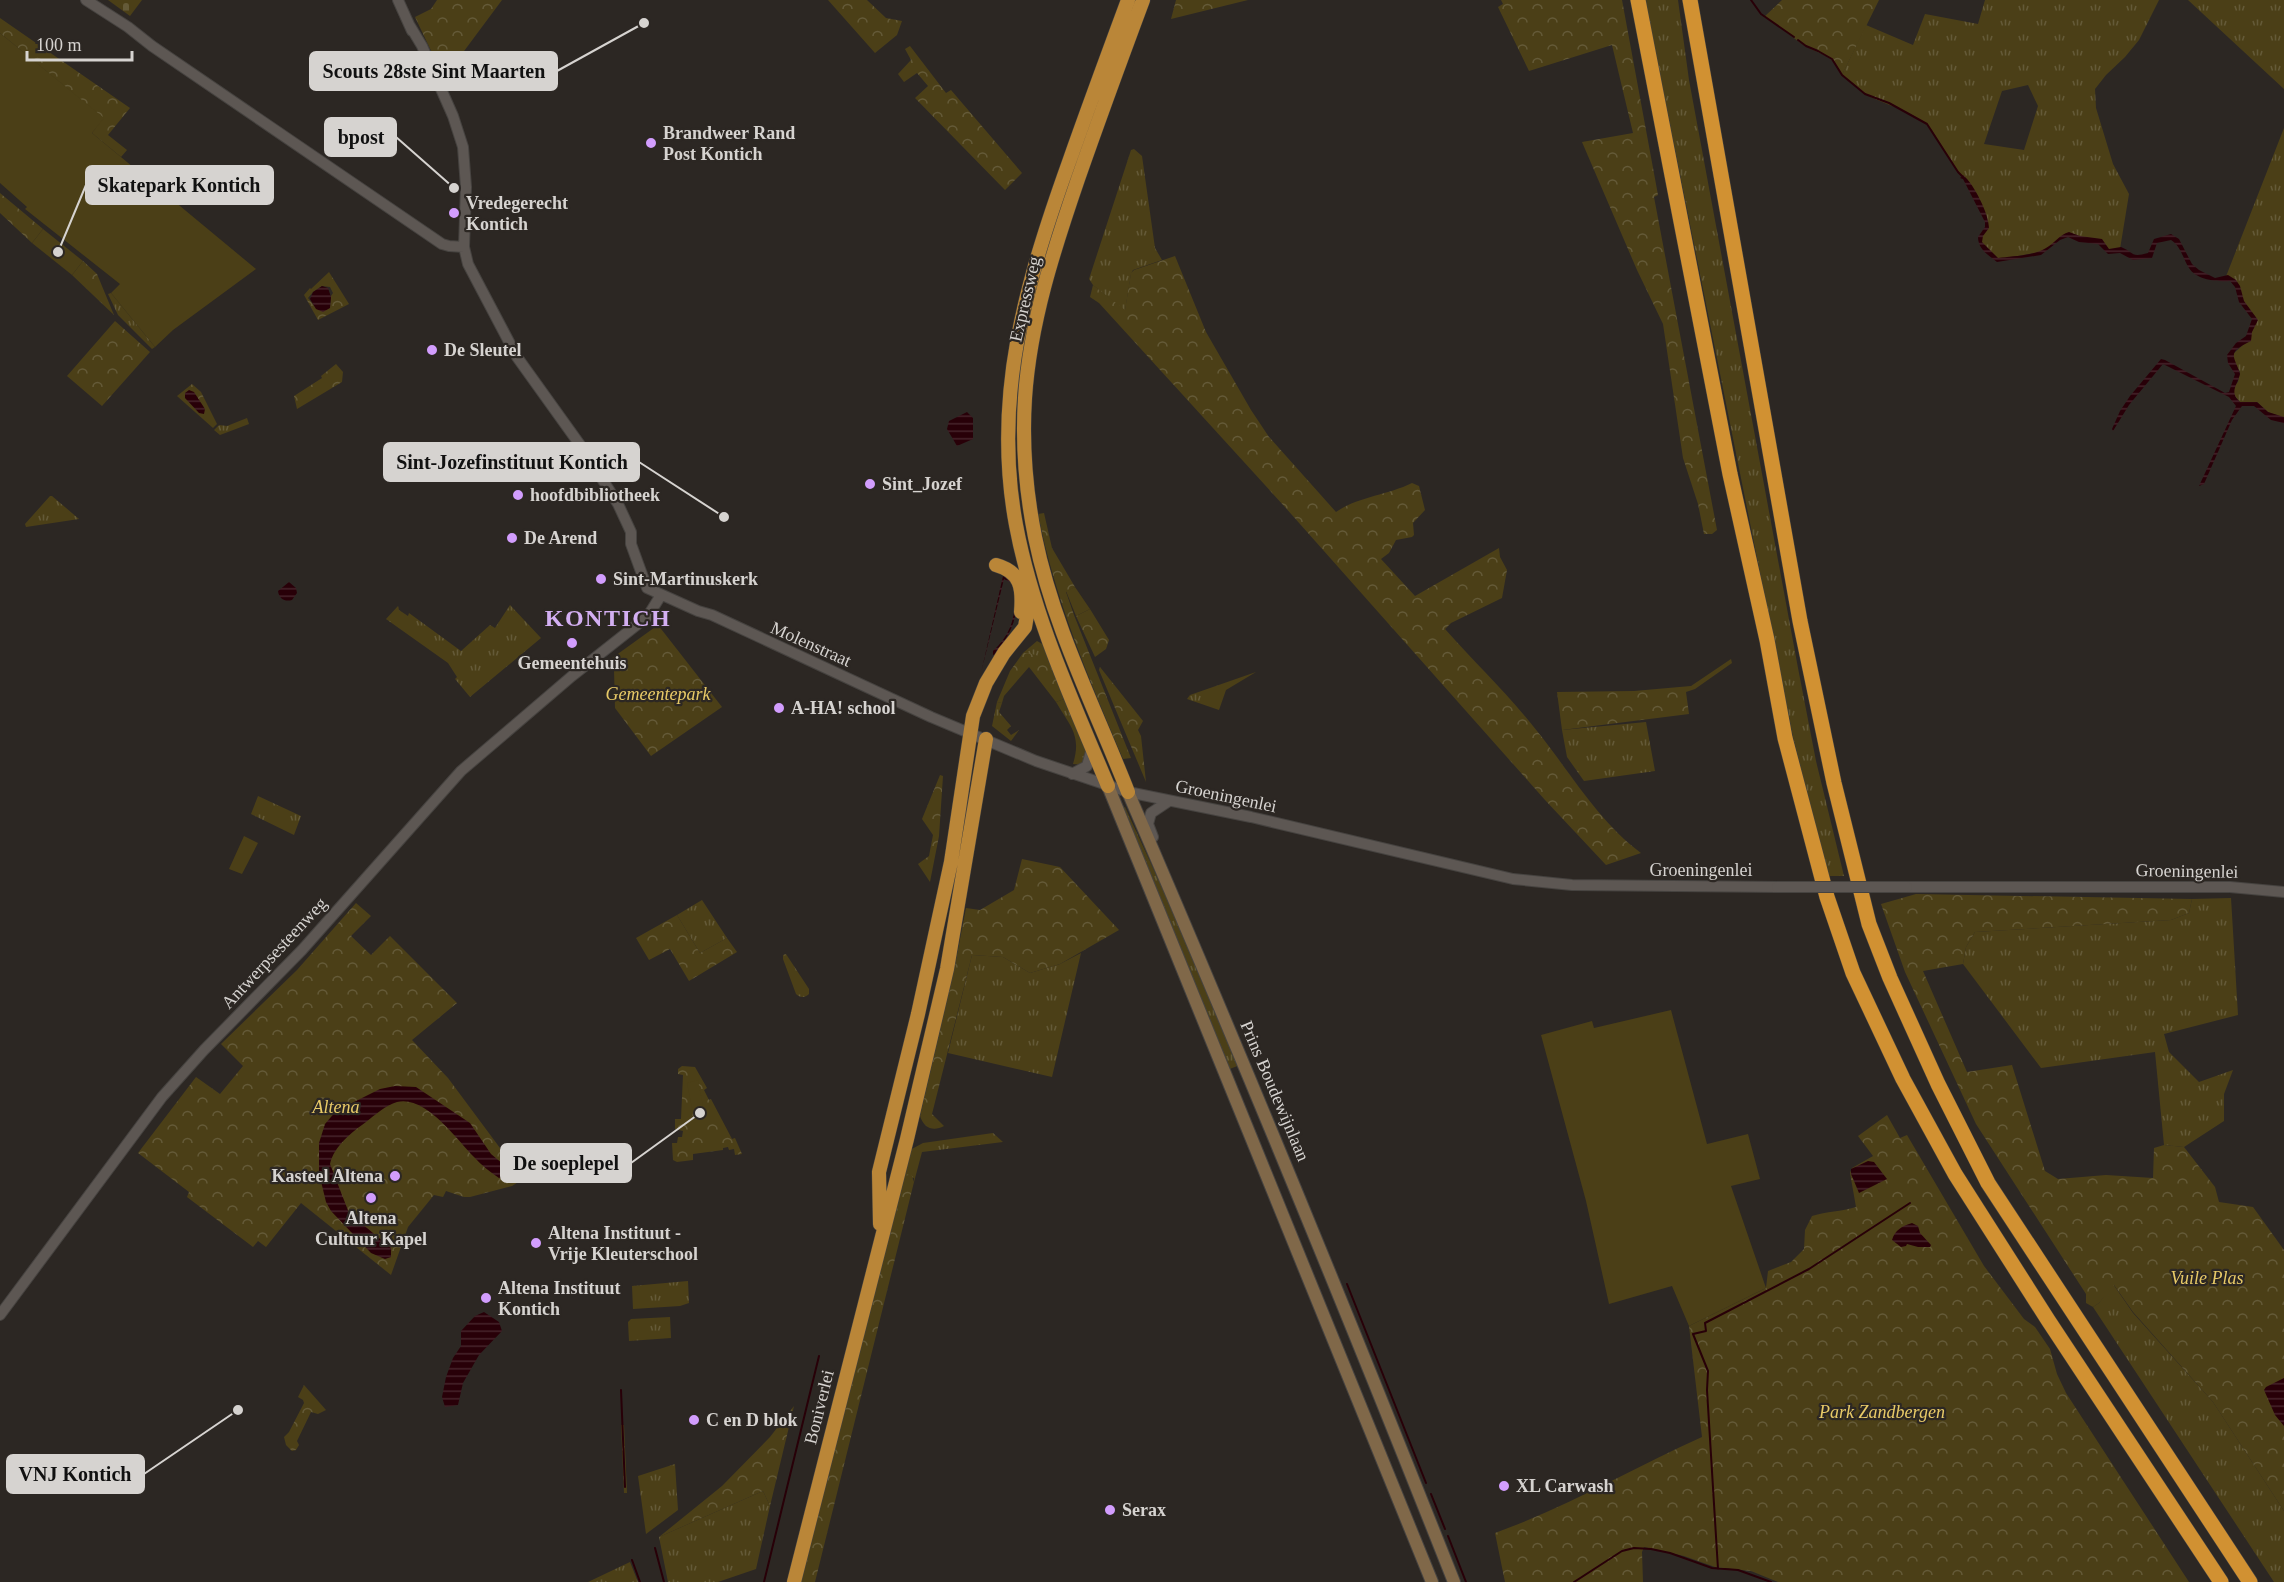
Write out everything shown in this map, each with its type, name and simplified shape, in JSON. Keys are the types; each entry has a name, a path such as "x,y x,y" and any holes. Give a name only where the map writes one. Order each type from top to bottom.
{"highway":[{"name":"Expressweg","path":"1093,748 1045,627 1016,525 1009,467 1008,402 1016,341 1044,230 1128,0"},
{"name":"Expressweg","path":"1058,616 1035,539 1028,501 1024,457 1025,396 1035,324 1057,239 1143,0"},
{"path":"1638,0 1730,474 1767,640 1785,738 1827,897 1853,973 1903,1079 1955,1174 2048,1320 2221,1582"},
{"path":"1690,0 1800,621 1834,783 1869,924 1890,978 1934,1074 1988,1183 2250,1582"},
{"path":"996,565 1010,569 1017,577 1020,588 1021,610 1012,643"},
{"path":"1012,643 1024,627 1032,586"},
{"name":"Prins Boudewijnlaan","path":"1058,616 1128,792"},
{"name":"Boniverlei","path":"880,1241 879,1172 915,1025 951,862 970,733 979,699 1012,643"},
{"name":"Boniverlei","path":"794,1582 907,1139 947,969 986,740"},
{"path":"1093,748 1108,786"}],"main road":[{"path":"1108,786 1432,1582"},
{"name":"Prins Boudewijnlaan","path":"1128,792 1253,1085 1454,1582"},
{"path":"1233,1094 1253,1085"}],"street":[{"path":"86,0 442,244 464,247 466,187 463,147 453,116 418,48 398,0"},
{"name":"Molenstraat","path":"464,247 468,264 517,357 618,504 631,532 631,544 647,588 712,615 970,733"},
{"name":"Antwerpsesteenweg","path":"0,1315 162,1097 204,1050 302,950 461,771 648,616 661,595"},
{"path":"970,733 1108,786"},
{"path":"1072,774 1087,766 1093,748"},
{"name":"Groeningenlei","path":"1108,786 1513,879 1572,885 2230,887 2284,892"},
{"path":"1168,884 1165,864 1148,824 1151,813 1169,801"}],"green space":[{"path":"108,0 142,0 130,16"},
{"path":"437,0 502,0 444,78 415,17 431,9"},
{"path":"828,0 867,0 886,18 902,21 897,35 875,53"},
{"path":"1176,0 1248,0 1171,19"},
{"path":"1501,0 1622,0 1658,195 1654,197 1717,530 1712,534 1704,534 1698,504 1683,458 1663,324 1582,142 1633,133 1612,45 1529,71 1498,7 1503,4"},
{"path":"1645,0 1678,0 1689,80 1798,668 1816,761 1844,876 1828,876 1793,737"},
{"path":"1782,0 1879,0 1842,75 1831,60 1796,40 1764,17"},
{"path":"1985,0 2159,0 2139,40 2095,89 2096,108 2113,164 2129,194 2120,249 2106,250 2103,244 2063,236 2045,251 2002,259 1993,257 1980,240 1987,223 1967,182 1958,172 1932,130 1918,118 1869,96 1842,75 1866,25 1913,45 1925,14 1978,24","holes":["2028,85 2038,106 2024,150 1984,144 2002,91"]},
{"path":"2188,0 2284,0 2284,89"},
{"path":"0,18 130,108 108,135 127,150 121,157 92,133 103,118 0,33"},
{"path":"0,33 104,118 92,133 256,269 173,330 155,347 111,293 120,284 25,209 27,207 0,183"},
{"path":"910,46 946,93 951,90 1022,173 1005,190 915,98 928,86 917,73 904,82 898,74 911,60 905,49"},
{"path":"2284,128 2284,418 2268,412 2257,402 2240,402 2234,395 2234,386 2238,382 2240,372 2231,356 2244,344 2255,320 2232,280 2225,279"},
{"path":"1134,149 1142,156 1155,248 1162,260 1133,270 1125,311 1093,285 1089,279 1131,150"},
{"path":"0,193 43,229 32,243 0,213"},
{"path":"43,229 83,261 72,275 32,243"},
{"path":"1175,256 1206,332 1251,410 1269,437 1336,512 1353,503 1412,483 1419,486 1425,510 1413,523 1414,535 1396,540 1389,553 1381,559 1415,596 1499,548 1500,557 1507,570 1502,598 1451,623 1445,629 1526,718 1611,826 1641,853 1606,865 1545,800 1284,506 1099,303 1090,297 1093,285 1125,310 1131,273"},
{"path":"83,261 97,274 114,315 72,275"},
{"path":"329,272 349,304 318,320 304,295","holes":["322,286 330,287 333,293 330,307 316,308 308,298"]},
{"path":"111,293 155,347 152,349 118,315 108,294"},
{"path":"115,321 150,352 102,406 67,376"},
{"path":"336,364 343,372 342,382 297,409 294,396 322,378 321,376"},
{"path":"192,384 201,392 217,424 213,428 177,396"},
{"path":"247,418 249,424 220,435 214,430 219,425 227,426"},
{"path":"50,496 79,519 26,527 25,524"},
{"path":"1044,513 1052,548 1075,587 1066,592 1074,615 1131,758 1123,759 1074,639 1045,546 1038,514"},
{"path":"1075,587 1090,609 1076,616 1066,591"},
{"path":"510,605 541,638 470,697 455,679 457,677 448,663 386,619 398,606 399,610 408,616 409,613 461,651 490,625 495,628"},
{"path":"1090,609 1109,640 1106,649 1095,657 1076,616"},
{"name":"Gemeentepark","path":"658,625 722,707 651,756 615,708 614,669 608,661"},
{"path":"1037,641 1044,645 1055,675 1044,661 1023,653"},
{"path":"1023,653 1032,654 1046,662 1055,675 1064,699 1056,702 1029,667 1004,696 1002,703 997,702 1010,671"},
{"path":"1731,659 1732,663 1695,689 1686,692 1689,714 1562,730 1557,692 1634,691 1691,686"},
{"path":"1100,667 1143,721 1138,730 1141,736 1146,782 1099,670"},
{"path":"1256,672 1226,690 1219,710 1187,699 1190,695"},
{"path":"1064,699 1087,752 1084,765 1073,764 1075,738 1056,702"},
{"path":"997,702 1002,703 999,712 1011,726 1007,730 1011,735 1019,730 1011,741 992,726"},
{"path":"1646,722 1655,771 1584,781 1567,757 1562,730"},
{"path":"940,775 943,776 939,836 930,882 918,864 929,856 933,835 922,819"},
{"path":"258,796 301,816 294,835 251,814"},
{"path":"1125,807 1164,888 1240,1065 1227,1070 1123,808"},
{"path":"244,836 258,843 242,874 229,869"},
{"path":"1022,859 1060,867 1119,930 1060,964 1030,973 1003,957 972,955 932,1114 944,1126 936,1129 929,1128 920,1116 966,908 980,910 1014,890"},
{"name":"Vuile Plas","path":"1916,894 2192,899 2189,913 2171,920 1975,932 1966,947 1963,964 1923,971 1967,1072 2012,1065 2045,1171 2058,1179 2106,1175 2153,1178 2154,1148 2164,1145 2184,1147 2215,1187 2219,1202 2253,1207 2284,1250 2284,1511 2213,1402 2133,1312 2114,1285 2093,1307 2086,1303 2086,1294 1976,1124 1905,972 1881,904"},
{"path":"2231,898 2238,1015 2164,1034 2169,1052 2199,1082 2233,1070 2224,1094 2224,1121 2184,1147 2164,1145 2155,1052 2041,1068 1963,964 1966,947 1975,932 2171,920 2189,913 2192,899"},
{"path":"702,900 727,938 700,953 677,915"},
{"name":"Altena","path":"356,903 371,916 351,936 371,955 390,936 457,1003 412,1040 448,1078 523,1179 512,1186 470,1197 446,1191 443,1197 434,1195 408,1227 391,1275 301,1203 266,1247 258,1241 253,1247 187,1197 189,1192 138,1153 196,1077 220,1094 243,1066 221,1044 297,970"},
{"path":"677,915 700,953 727,938 737,952 689,981 670,949 649,960 636,938"},
{"path":"1081,953 1052,1077 948,1053 972,955 1003,957 1030,973 1060,964"},
{"path":"786,954 809,989 809,994 806,996 801,997 796,994 783,959 783,955"},
{"path":"1671,1010 1707,1144 1748,1134 1760,1179 1731,1186 1766,1288 1689,1326 1672,1286 1609,1304 1586,1201 1541,1035 1592,1021 1594,1028"},
{"path":"682,1066 695,1067 707,1088 704,1090 709,1100 711,1099 732,1139 735,1138 742,1154 735,1155 734,1149 729,1150 728,1147 723,1150 693,1154 693,1160 677,1162 673,1160 672,1143 677,1143 683,1131 675,1129 675,1119 681,1119 683,1075 678,1074 678,1069"},
{"path":"698,1080 703,1106 692,1108 687,1083"},
{"name":"Park Zandbergen","path":"1887,1115 1900,1138 1907,1135 1984,1266 2024,1319 2035,1327 2050,1349 2057,1374 2066,1393 2189,1582 1778,1582 1751,1571 1715,1567 1684,1556 1644,1547 1642,1552 1643,1582 1505,1582 1495,1533 1574,1499 1702,1437 1689,1326 1766,1288 1768,1271 1791,1262 1804,1249 1805,1230 1812,1216 1856,1207 1850,1173 1852,1168 1873,1156 1858,1136"},
{"path":"993,1133 1003,1142 922,1152 914,1182 914,1178 904,1177 910,1150 923,1143"},
{"path":"912,1176 914,1182 815,1582 801,1582 904,1177"},
{"path":"688,1281 689,1303 680,1306 633,1309 632,1286"},
{"path":"2113,1284 2133,1313 2213,1402 2284,1511 2284,1582 2274,1582 2093,1307 2099,1303"},
{"path":"670,1317 671,1338 629,1341 628,1322 631,1319"},
{"path":"304,1385 326,1410 318,1414 311,1412 297,1441 299,1445 296,1450 292,1451 286,1445 284,1437 304,1403 298,1397"},
{"path":"794,1406 770,1506 763,1491 659,1537 722,1486 770,1437"},
{"path":"621,1425 624,1425 627,1493 624,1493"},
{"path":"675,1464 678,1510 646,1534 638,1476"},
{"path":"763,1491 770,1506 756,1569 718,1582 668,1582 659,1537"},
{"path":"630,1562 638,1582 588,1582"}],"shaded area":[{"path":"1963,175 1984,207 1989,228 1982,242 1998,258 2041,251 2069,232 2102,239 2109,249 2121,247 2135,255 2148,253 2154,239 2171,234 2179,239 2192,264 2199,270 2215,278 2228,275 2236,280 2244,301 2258,320 2252,332 2251,341 2238,349 2234,355 2240,374 2235,395 2240,402 2257,402 2268,412 2284,417 2284,423 2271,420 2254,406 2242,406 2232,420 2204,484 2199,486 2236,406 2229,397 2163,364 2129,405 2113,431 2120,411 2130,396 2161,359 2225,393 2229,392 2235,374 2228,363 2227,355 2236,343 2246,336 2252,319 2239,302 2235,287 2230,281 2208,279 2192,272 2180,249 2171,240 2157,243 2152,258 2133,260 2120,253 2108,254 2098,244 2079,242 2068,237 2060,240 2041,255 1997,262 1980,245 1978,237 1985,227 1985,222 1963,179 1960,178"},
{"path":"322,286 328,288 331,297 330,308 323,312 316,309 310,299 313,292"},
{"path":"189,390 194,392 205,409 204,414 199,413 185,398 185,393"},
{"path":"967,412 973,418 973,439 957,446 947,429 949,421"},
{"path":"1003,576 1014,584 1016,613 1011,629 996,654 993,655 993,651 1009,629 1014,612 1013,584 1004,579 981,673"},
{"path":"289,582 296,588 297,593 292,600 287,601 281,598 278,591"},
{"path":"395,1086 416,1087 470,1123 491,1154 503,1164 506,1175 499,1178 486,1168 450,1130 419,1105 397,1102 381,1110 344,1140 335,1151 330,1164 349,1213 391,1248 391,1257 385,1259 371,1253 331,1211 326,1202 319,1173 319,1143 325,1124 336,1111 380,1089"},
{"path":"1868,1161 1874,1162 1887,1179 1859,1193 1851,1169"},
{"path":"1912,1223 1918,1226 1920,1233 1931,1245 1930,1247 1907,1244 1901,1247 1892,1240 1899,1229"},
{"path":"484,1312 499,1322 502,1331 479,1355 463,1383 458,1405 445,1407 442,1397 446,1377 453,1358 461,1346 461,1331 475,1316"},
{"path":"2284,1378 2284,1426 2275,1415 2264,1390"}],"waterway":[{"path":"1751,0 1761,14 1794,37"},
{"path":"1798,40 1832,59 1842,75 1865,94 1889,103 1927,124 1963,177"},
{"path":"1718,1569 1707,1390 1708,1371 1693,1334 1706,1331 1705,1323 1809,1269 1910,1203"},
{"path":"1347,1284 1426,1483"},
{"path":"764,1582 819,1356"},
{"path":"621,1390 625,1487"},
{"path":"1431,1494 1445,1529"},
{"path":"1448,1536 1466,1582"},
{"path":"655,1548 664,1582"},
{"path":"1574,1582 1622,1551 1634,1548 1670,1553 1712,1568 1738,1570 1771,1582"},
{"path":"632,1560 640,1582"}],"place":[{"name":"Scouts 28ste Sint Maarten","path":"644,23"},
{"name":"Brandweer Rand Post Kontich","path":"651,143"},
{"name":"bpost","path":"454,188"},
{"name":"Vredegerecht Kontich","path":"454,213"},
{"name":"Skatepark Kontich","path":"58,252"},
{"name":"De Sleutel","path":"432,350"},
{"name":"Sint_Jozef","path":"870,484"},
{"name":"hoofdbibliotheek","path":"518,495"},
{"name":"Sint-Jozefinstituut Kontich","path":"724,517"},
{"name":"De Arend","path":"512,538"},
{"name":"Sint-Martinuskerk","path":"601,579"},
{"name":"Gemeentehuis","path":"572,643"},
{"name":"A-HA! school","path":"779,708"},
{"name":"De soeplepel","path":"700,1113"},
{"name":"Kasteel Altena","path":"395,1176"},
{"name":"Altena Cultuur Kapel","path":"371,1198"},
{"name":"Altena Instituut - Vrije Kleuterschool","path":"536,1243"},
{"name":"Altena Instituut Kontich","path":"486,1298"},
{"name":"VNJ Kontich","path":"238,1410"},
{"name":"C en D blok","path":"694,1420"},
{"name":"XL Carwash","path":"1504,1486"},
{"name":"Serax","path":"1110,1510"}],"district":[{"name":"KONTICH","path":"608,618"}]}
